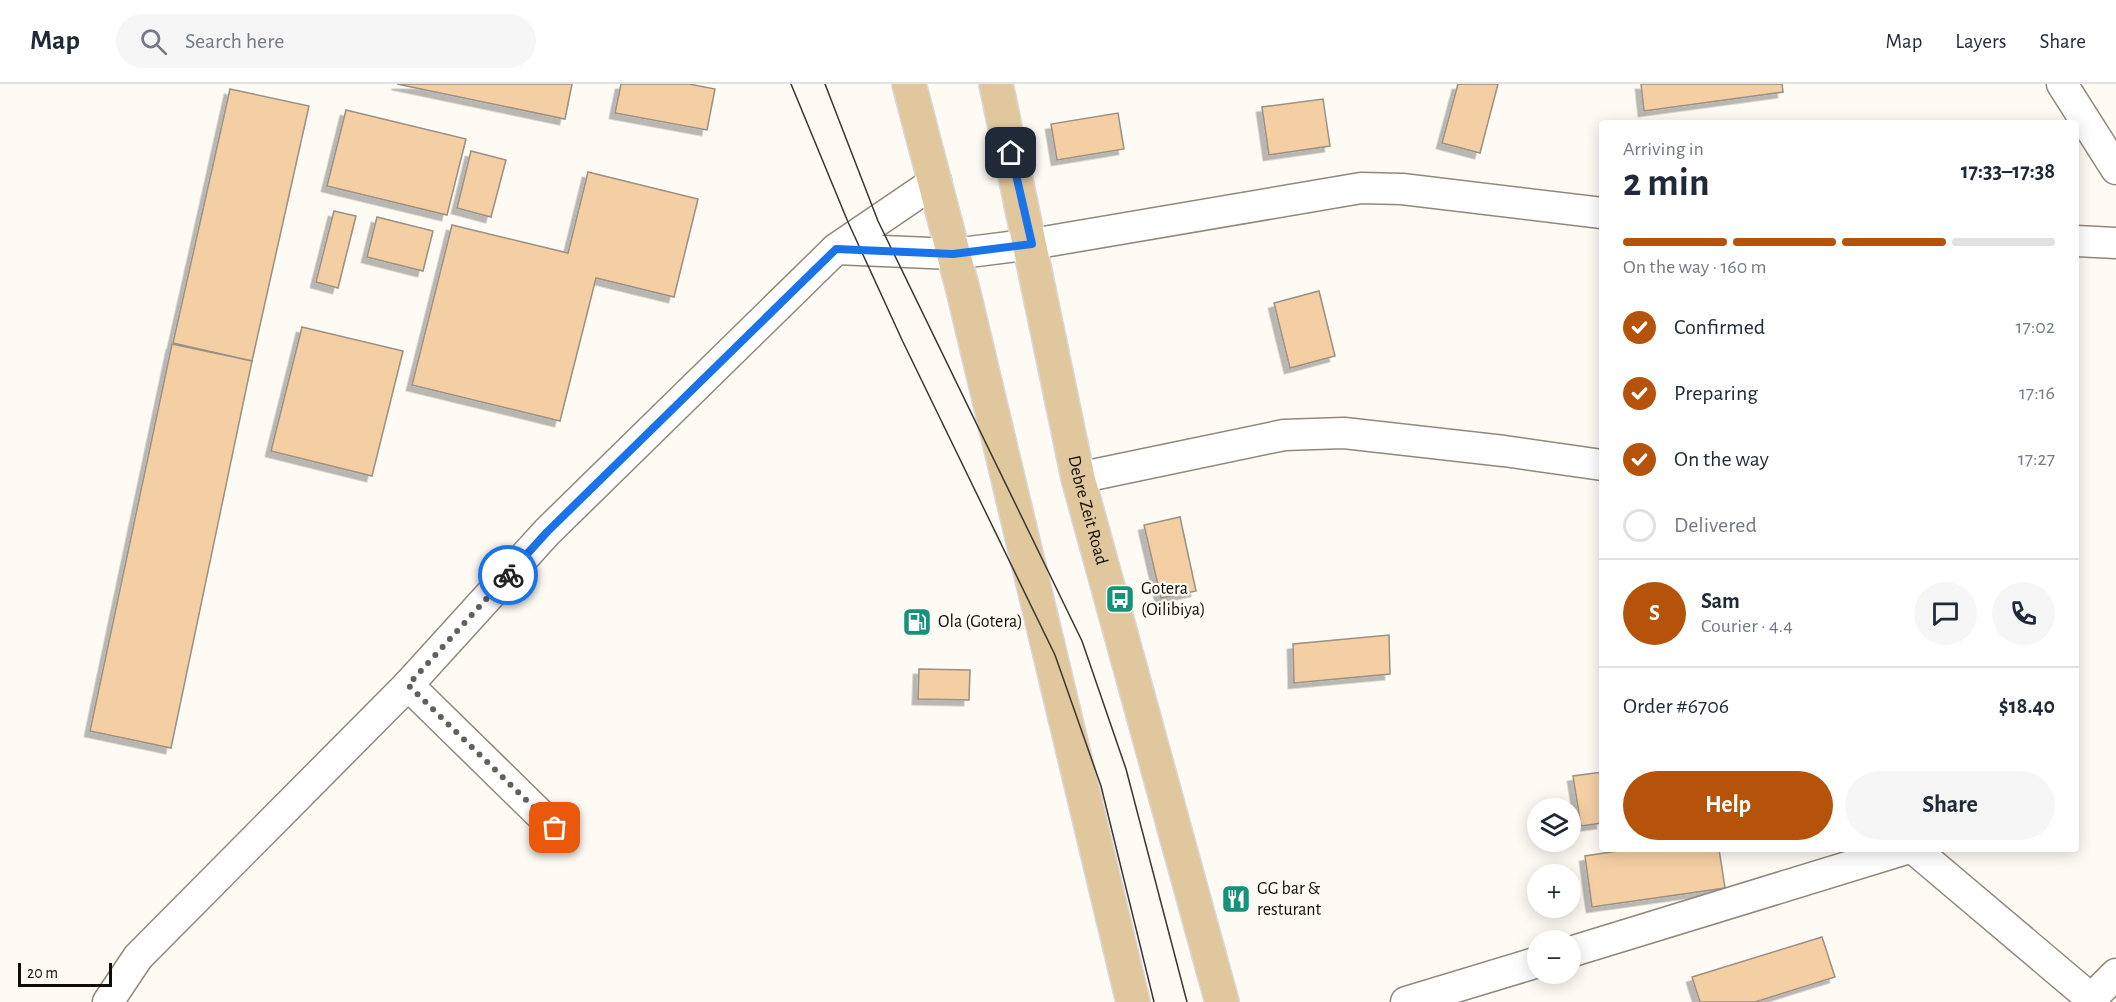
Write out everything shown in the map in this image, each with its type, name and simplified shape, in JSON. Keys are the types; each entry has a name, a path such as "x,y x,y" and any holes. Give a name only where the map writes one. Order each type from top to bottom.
{"main road":[{"path":"909,84 936,181 1133,1002"},
{"name":"Debre Zeit Road","path":"996,84 1032,244 1078,478 1222,1002"}],"street":[{"path":"2062,84 2116,169"},
{"path":"108,1002 138,957 408,685 547,532 836,249 936,181"},
{"path":"836,249 953,254 1032,244 1361,188 1402,189 1599,213"},
{"path":"2079,241 2116,243"},
{"path":"1078,478 1284,435 1314,434 1367,436 1599,465"},
{"path":"408,685 555,828"},
{"path":"1581,949 1896,852"},
{"path":"1918,852 2093,1001 2116,974"},
{"path":"1406,1002 1527,965"}],"building":[{"path":"397,84 572,84 565,119"},
{"path":"621,84 689,84 715,89 707,130 615,113"},
{"path":"1458,84 1498,84 1480,153 1442,143"},
{"path":"1641,84 1782,84 1783,92 1644,111"},
{"path":"230,89 309,106 252,361 173,343"},
{"path":"1323,99 1330,146 1269,155 1262,107"},
{"path":"346,110 466,139 447,215 327,186"},
{"path":"1118,113 1124,149 1057,160 1051,124"},
{"path":"471,151 506,160 491,217 457,208"},
{"path":"588,172 698,199 674,297 596,278 560,421 412,385 452,225 568,253"},
{"path":"334,211 356,216 338,288 316,282"},
{"path":"377,217 433,231 423,271 367,257"},
{"path":"1319,291 1335,356 1290,368 1274,303"},
{"path":"302,327 403,351 372,476 271,451"},
{"path":"172,344 252,361 171,748 90,731"},
{"path":"1180,517 1196,591 1161,598 1144,525"},
{"path":"1389,635 1390,674 1294,683 1293,644"},
{"path":"919,669 970,670 969,700 918,699"},
{"path":"1599,772 1599,823 1581,826 1581,798 1577,798 1573,776"},
{"path":"1611,852 1719,852 1725,888 1592,907 1585,856"},
{"path":"1822,937 1835,977 1755,1002 1700,1002 1692,977"}],"tram line":[{"path":"791,84 848,222 903,342 1055,655 1101,786 1154,1002"},
{"path":"825,84 878,221 1082,641 1126,769 1187,1002"}],"way so far":[{"path":"508,575 408,685 555,828"}],"place":[{"name":"Gotera (Oilibiya)","path":"1120,599"},
{"name":"Ola (Gotera)","path":"917,622"},
{"name":"GG bar & resturant","path":"1236,899"}],"route":[{"path":"508,575 547,532 836,249 953,254 1032,244 1011,153"}]}
